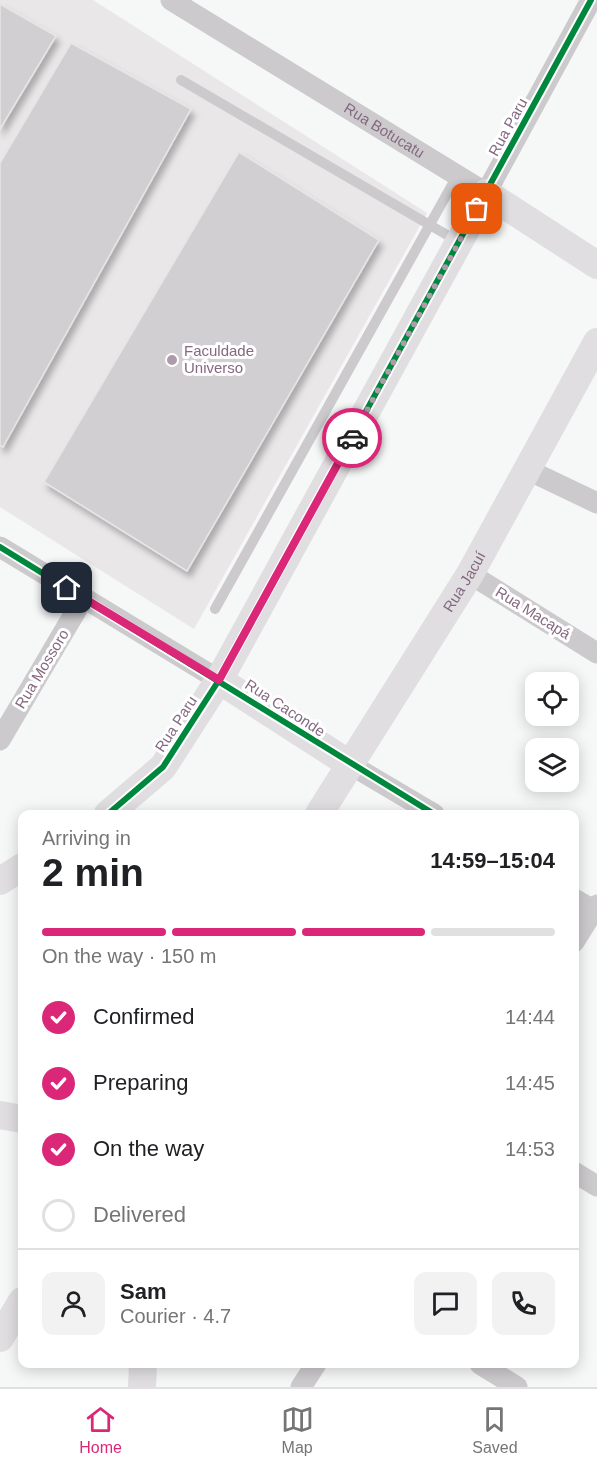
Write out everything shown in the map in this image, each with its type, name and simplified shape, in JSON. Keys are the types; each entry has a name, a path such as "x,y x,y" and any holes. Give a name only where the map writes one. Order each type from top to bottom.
{"street":[{"name":"Rua Botucatu","path":"171,0 486,193 597,265"},
{"name":"Rua Paru","path":"113,810 163,767 219,680 591,0"},
{"name":"Rua Jacuí","path":"322,810 470,574 597,342"},
{"path":"526,469 597,503"},
{"name":"Rua Caconde","path":"0,547 427,810"},
{"name":"Rua Macapá","path":"470,574 597,653"},
{"name":"Rua Mossoro","path":"0,740 83,599"},
{"path":"0,881 18,870"},
{"path":"579,901 596,909 579,934"},
{"path":"0,1115 18,1118"},
{"path":"579,1175 597,1186"},
{"path":"0,1338 13,1308"},
{"path":"142,1387 143,1368"},
{"path":"301,1387 313,1368"},
{"path":"486,1368 517,1387"}],"lane":[{"path":"181,80 459,242"},
{"path":"215,609 457,176"}],"shaded area":[{"name":"Faculdade Universo","path":"0,0 93,0 427,213 194,629 0,507"}],"building":[{"path":"0,4 56,36 0,129"},
{"path":"71,43 191,109 3,447 0,445 0,163"},
{"path":"239,152 379,240 187,571 44,482"}],"cycle path":[{"path":"113,810 163,767 219,680 591,0"},
{"path":"0,547 427,810"}],"way so far":[{"path":"352,438 477,209"}],"place":[{"name":"Faculdade Universo","path":"172,360"}],"route":[{"path":"67,588 219,680 352,438"}]}
